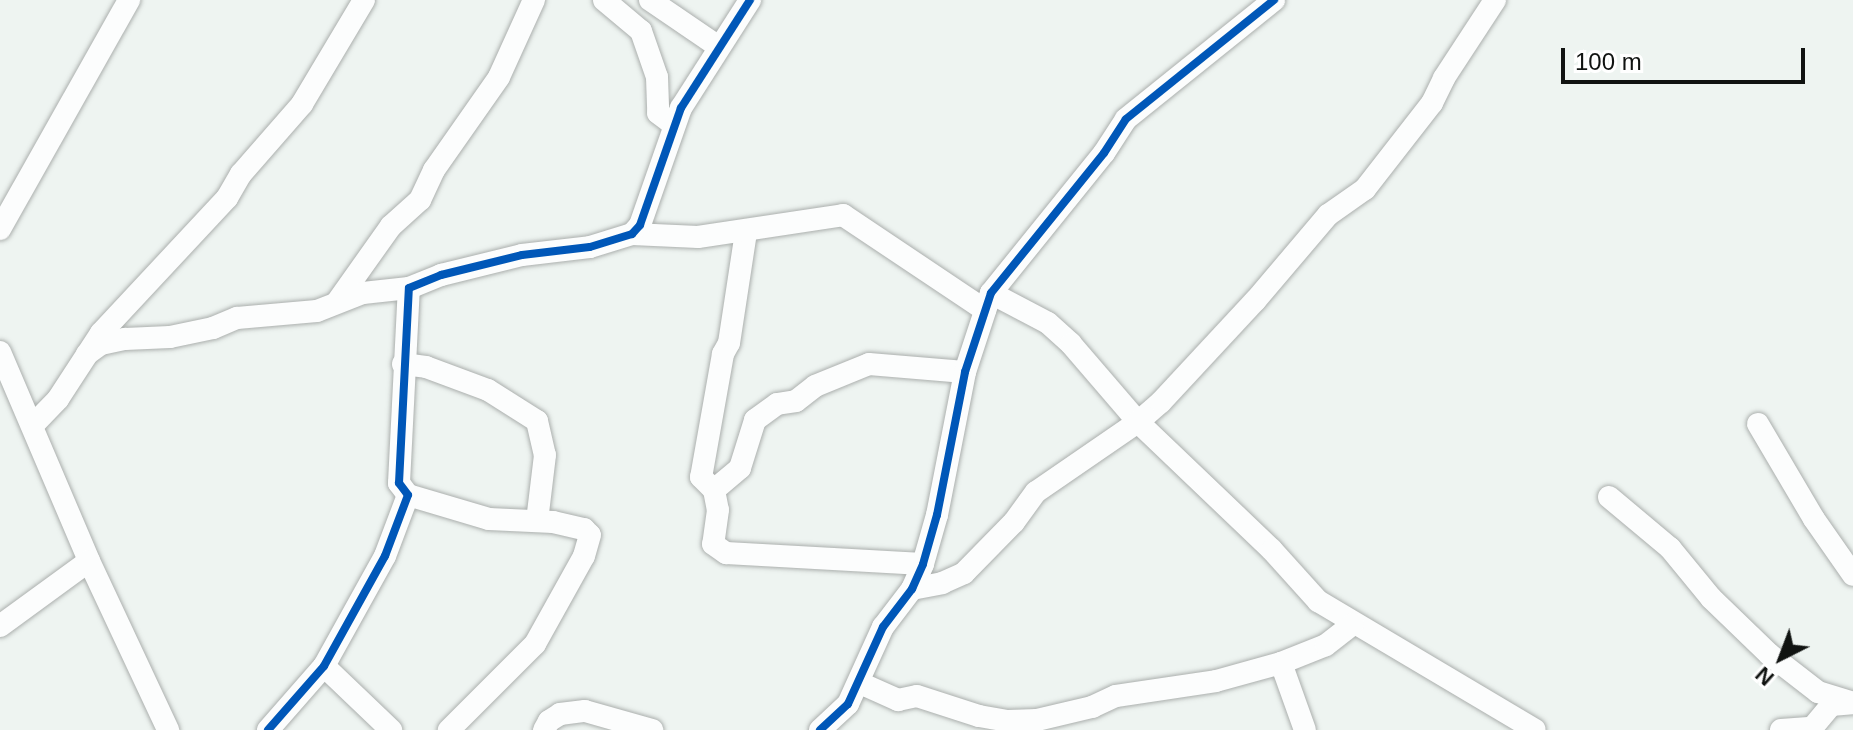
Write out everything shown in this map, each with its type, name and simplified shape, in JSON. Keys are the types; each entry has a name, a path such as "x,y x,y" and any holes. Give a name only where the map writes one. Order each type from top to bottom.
{"street":[{"path":"0,229 129,0"},
{"path":"33,425 58,399 101,333 227,198 241,174 302,104 364,0"},
{"path":"337,302 391,226 420,200 434,170 499,77 534,0"},
{"path":"604,0 641,31 657,77 658,113 674,125"},
{"path":"650,0 719,47"},
{"path":"632,234 640,225 674,125 750,0"},
{"path":"820,730 848,704 883,627 912,589 923,564 937,515 965,372 988,302 1104,153 1126,119 1274,0"},
{"path":"912,589 942,583 964,573 1014,522 1036,492 1138,422 1255,301 1328,215 1365,189 1432,103 1444,78 1495,0"},
{"path":"83,357 101,344 213,328 237,318 317,311 363,293 409,288 480,265 522,255 590,247 632,234 698,237 843,215 988,302 1048,323 1071,344 1138,422 1272,550 1318,601 1535,730"},
{"path":"746,232 729,343 723,354 701,477 714,490 718,510 713,544 726,553 923,564"},
{"path":"409,288 399,483 408,495 489,519 537,521 584,529 590,535 584,556 535,644 449,730"},
{"path":"0,352 89,561 168,730"},
{"path":"403,364 426,367 488,390 537,421 545,455 537,521"},
{"path":"714,490 740,468 755,420 777,404 796,401 815,386 869,364 965,372"},
{"path":"1758,424 1806,506 1853,575"},
{"path":"268,730 324,666 385,556 408,495"},
{"path":"1609,497 1670,548 1711,598 1769,654 1818,692 1852,703"},
{"path":"0,626 89,561"},
{"path":"860,683 898,700 917,696 942,702 958,711 1008,721 1037,720 1092,707 1116,696 1216,681 1281,663 1326,645 1353,624"},
{"path":"1281,663 1305,730"},
{"path":"324,666 391,730"},
{"path":"1781,730 1812,728 1831,705 1852,703"},
{"path":"544,730 549,721 560,714 585,711 652,730"}],"cycle path":[{"path":"268,730 324,666 385,556 408,495 399,483 409,288 441,275 522,255 590,247 632,234 640,225 681,108 750,0"},
{"path":"820,730 848,704 883,627 912,589 923,564 937,515 965,372 991,293 1104,153 1126,119 1274,0"}]}
